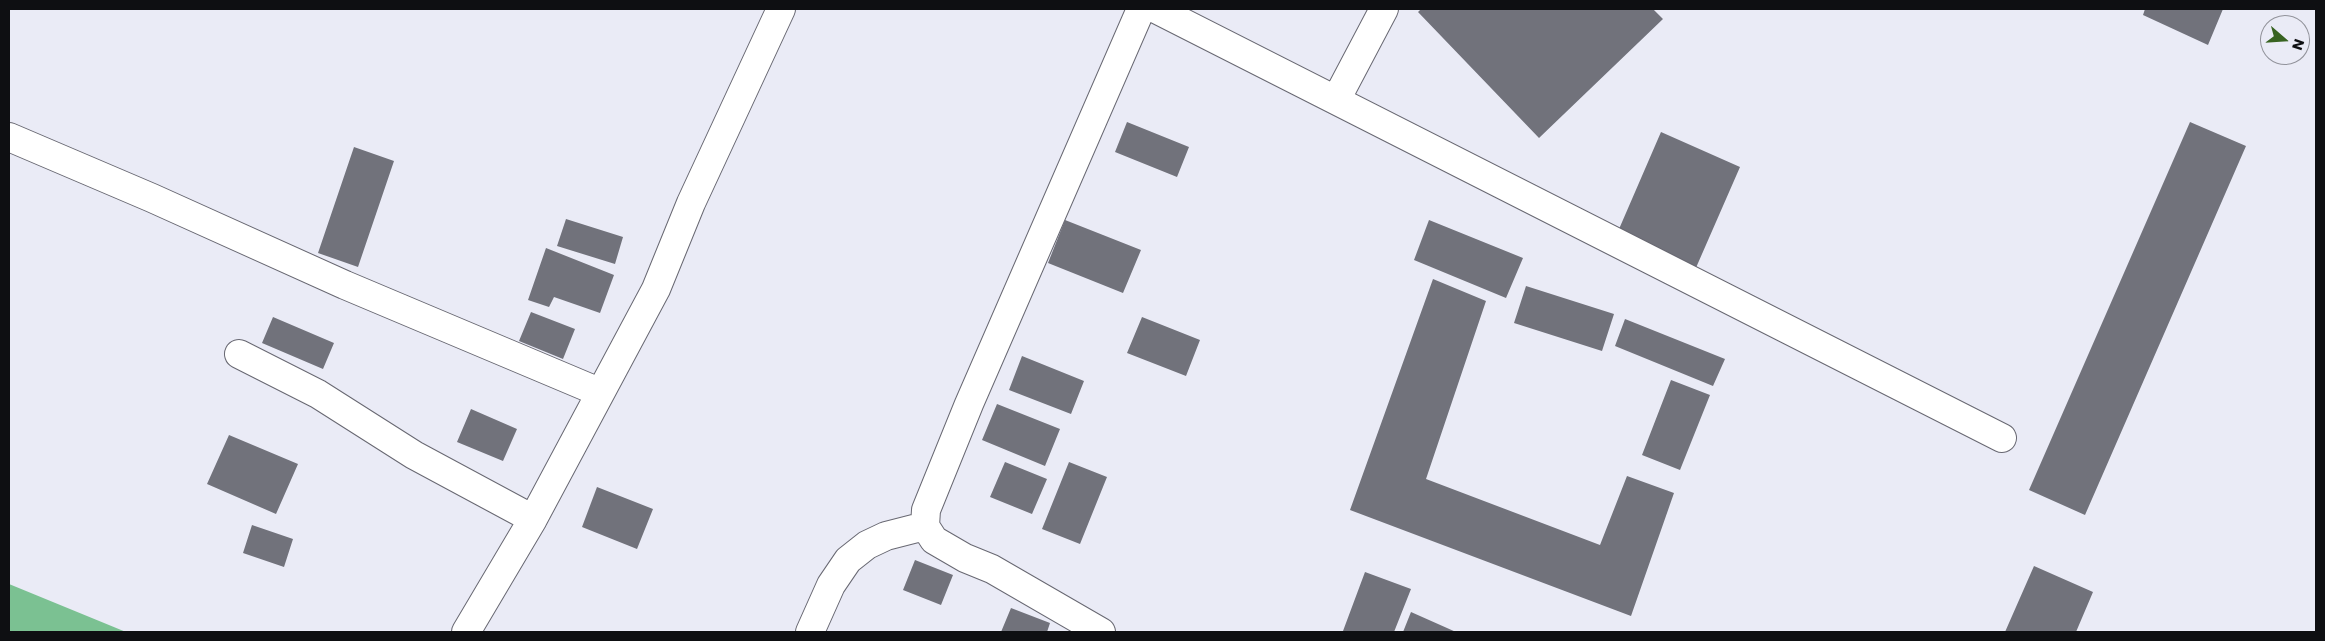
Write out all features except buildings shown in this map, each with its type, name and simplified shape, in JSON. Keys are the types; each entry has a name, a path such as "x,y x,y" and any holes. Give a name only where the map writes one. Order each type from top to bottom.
{"street":[{"path":"466,632 533,519 599,392 656,289 691,202 781,9"},
{"path":"1101,632 992,569 964,558 934,540 925,526 926,510 969,404 1141,9"},
{"path":"1156,9 2002,438"},
{"path":"1336,100 1384,9"},
{"path":"9,137 152,198 345,285 599,392"},
{"path":"239,354 318,394 414,455 533,519"},
{"path":"810,632 832,585 848,560 867,545 886,536 925,526"}],"green space":[{"path":"9,584 126,632 9,632"}]}
